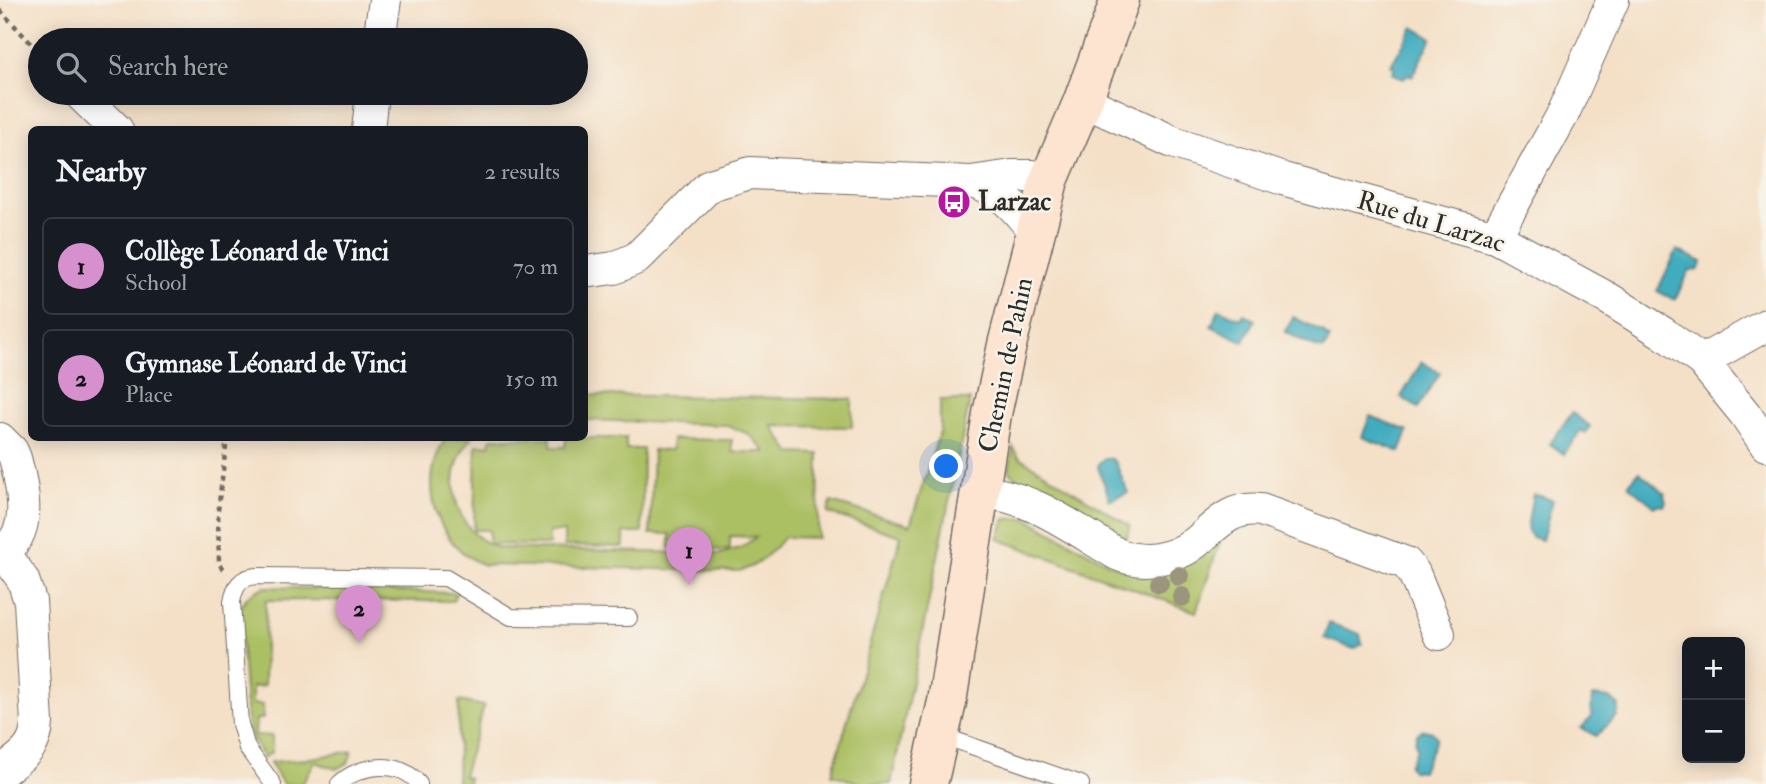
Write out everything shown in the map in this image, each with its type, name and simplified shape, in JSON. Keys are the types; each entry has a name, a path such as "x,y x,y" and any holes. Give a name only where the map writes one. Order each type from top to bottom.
{"main road":[{"name":"Chemin de Pahin","path":"928,784 947,702 999,380 1049,180 1121,0"}],"street":[{"path":"381,28 385,0"},
{"path":"1494,237 1563,114 1613,0"},
{"name":"Rue du Larzac","path":"1082,103 1095,106 1173,142 1283,179 1494,237 1609,299 1702,361 1766,445"},
{"path":"91,105 113,126"},
{"path":"368,126 371,105"},
{"path":"588,271 614,268 637,258 710,185 736,176 762,173 971,182 1032,176 1049,180"},
{"path":"971,182 990,187 1001,194 1024,219 1038,222"},
{"path":"1702,361 1766,326"},
{"path":"0,773 30,748 35,741 37,723 30,601 23,580 2,552 12,545 23,514 18,470 11,447"},
{"path":"979,492 1003,494 1024,501 1117,554 1146,560 1164,558 1188,548 1209,529 1233,514 1248,509 1261,510 1406,563 1416,577 1439,634"}],"lane":[{"path":"273,784 247,748 240,724 232,602 236,586 245,578 446,578 512,617 629,618"},
{"path":"940,734 1081,784"},
{"path":"339,784 360,770 383,767 409,774 419,784"}],"path":[{"path":"0,10 28,40"},
{"path":"227,441 218,511 219,564 236,586"}],"green space":[{"path":"588,395 852,399 852,427 772,426 791,453 819,454 818,538 784,537 758,562 739,571 484,565 467,556 453,543 436,510 432,492 437,455 444,441 470,441 456,467 456,500 470,529 482,540 498,548 720,554 742,547 756,537 730,536 730,550 670,548 670,534 650,534 653,450 671,450 672,439 732,440 732,452 766,452 749,434 726,425 588,420"},
{"path":"940,400 970,400 891,784 862,784 832,774 901,536 828,513 831,502 910,525 940,431"},
{"path":"626,438 626,449 643,449 642,533 624,533 624,547 564,546 564,532 549,532 549,545 489,544 489,530 474,530 476,445 490,445 491,441 551,441 551,447 565,447 566,441"},
{"path":"1013,447 1019,457 1130,526 1126,540 1018,480 1009,471"},
{"path":"1026,518 1110,564 1142,576 1168,571 1223,533 1196,612 998,539 1005,519"},
{"path":"265,587 456,593 453,601 266,600 264,686 252,687 252,704 263,705 263,719 256,719 255,735 272,736 272,752 263,758 250,734 247,719 239,610 249,596"},
{"path":"459,701 484,706 463,776 469,778 468,784 457,784"},
{"path":"352,751 348,763 336,769 315,762 302,784 283,784 270,762 306,759"}],"water":[{"path":"1413,27 1432,38 1412,76 1409,74 1403,79 1392,73 1395,67 1391,65"},
{"path":"1677,250 1702,262 1698,270 1689,271 1675,300 1657,291"},
{"path":"1219,309 1241,319 1244,314 1255,320 1244,342 1211,326"},
{"path":"1293,317 1330,338 1324,349 1285,332"},
{"path":"1422,362 1440,373 1418,408 1401,397"},
{"path":"1572,413 1590,426 1585,433 1581,430 1564,454 1550,444"},
{"path":"1370,416 1408,431 1400,452 1362,437"},
{"path":"1105,458 1116,463 1128,493 1110,500 1098,467"},
{"path":"1639,472 1665,494 1664,506 1655,507 1628,485"},
{"path":"1533,494 1553,500 1542,540 1531,537 1527,528"},
{"path":"1329,623 1360,634 1362,644 1354,649 1324,638"},
{"path":"1592,696 1610,698 1619,706 1617,716 1596,736 1581,728 1591,718"},
{"path":"1424,730 1432,732 1437,738 1422,771 1412,770 1409,765 1417,749 1417,734"}],"place":[{"name":"Larzac","path":"954,202"},
{"name":"Collège Léonard de Vinci","path":"689,585"},
{"name":"Gymnase Léonard de Vinci","path":"359,643"}]}
